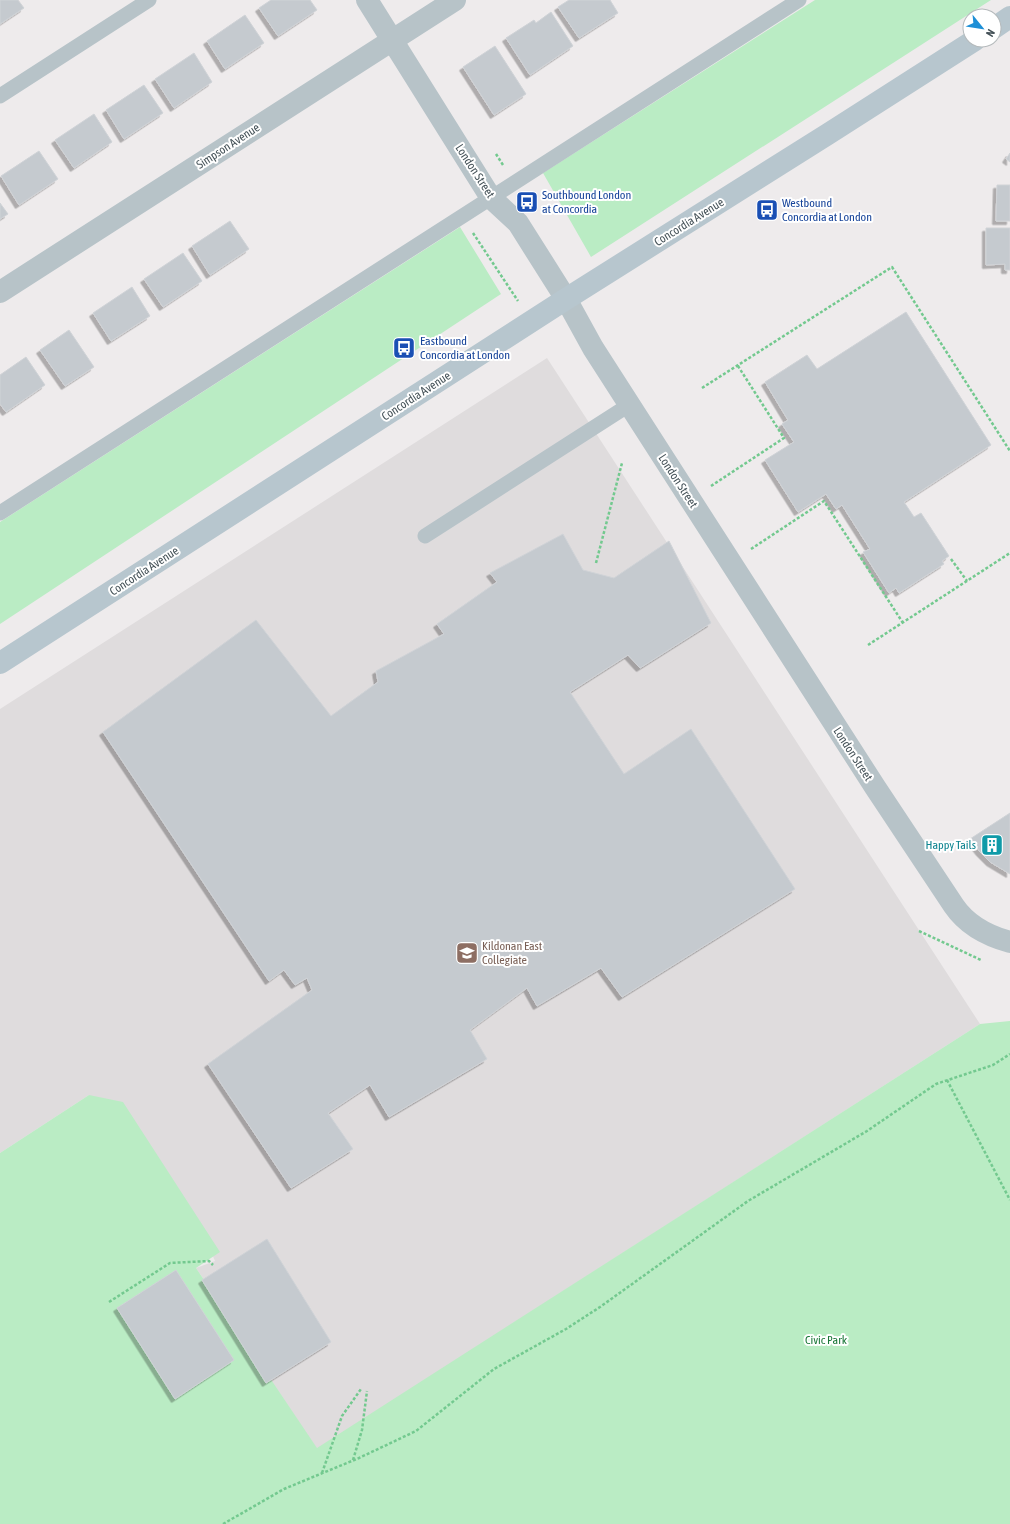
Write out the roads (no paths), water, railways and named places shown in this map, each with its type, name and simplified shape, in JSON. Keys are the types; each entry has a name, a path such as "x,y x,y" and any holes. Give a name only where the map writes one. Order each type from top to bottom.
{"main road":[{"name":"Concordia Avenue","path":"0,663 566,299 962,48"}],"street":[{"name":"London Street","path":"367,0 491,198 518,223 566,299 593,348 629,405 879,793 959,914 976,928 994,937 1010,942"},
{"name":"Simpson Avenue","path":"0,292 455,0"}],"lane":[{"path":"0,96 149,0"},
{"path":"0,513 799,0"},
{"path":"425,536 629,405"}],"place":[{"name":"Southbound London at Concordia","path":"527,202"},
{"name":"Westbound Concordia at London","path":"767,210"},
{"name":"Eastbound Concordia at London","path":"404,348"},
{"name":"Happy Tails","path":"992,845"},
{"name":"Kildonan East Collegiate","path":"467,953"}],"park label":[{"name":"Civic Park","path":"826,1340"}]}
